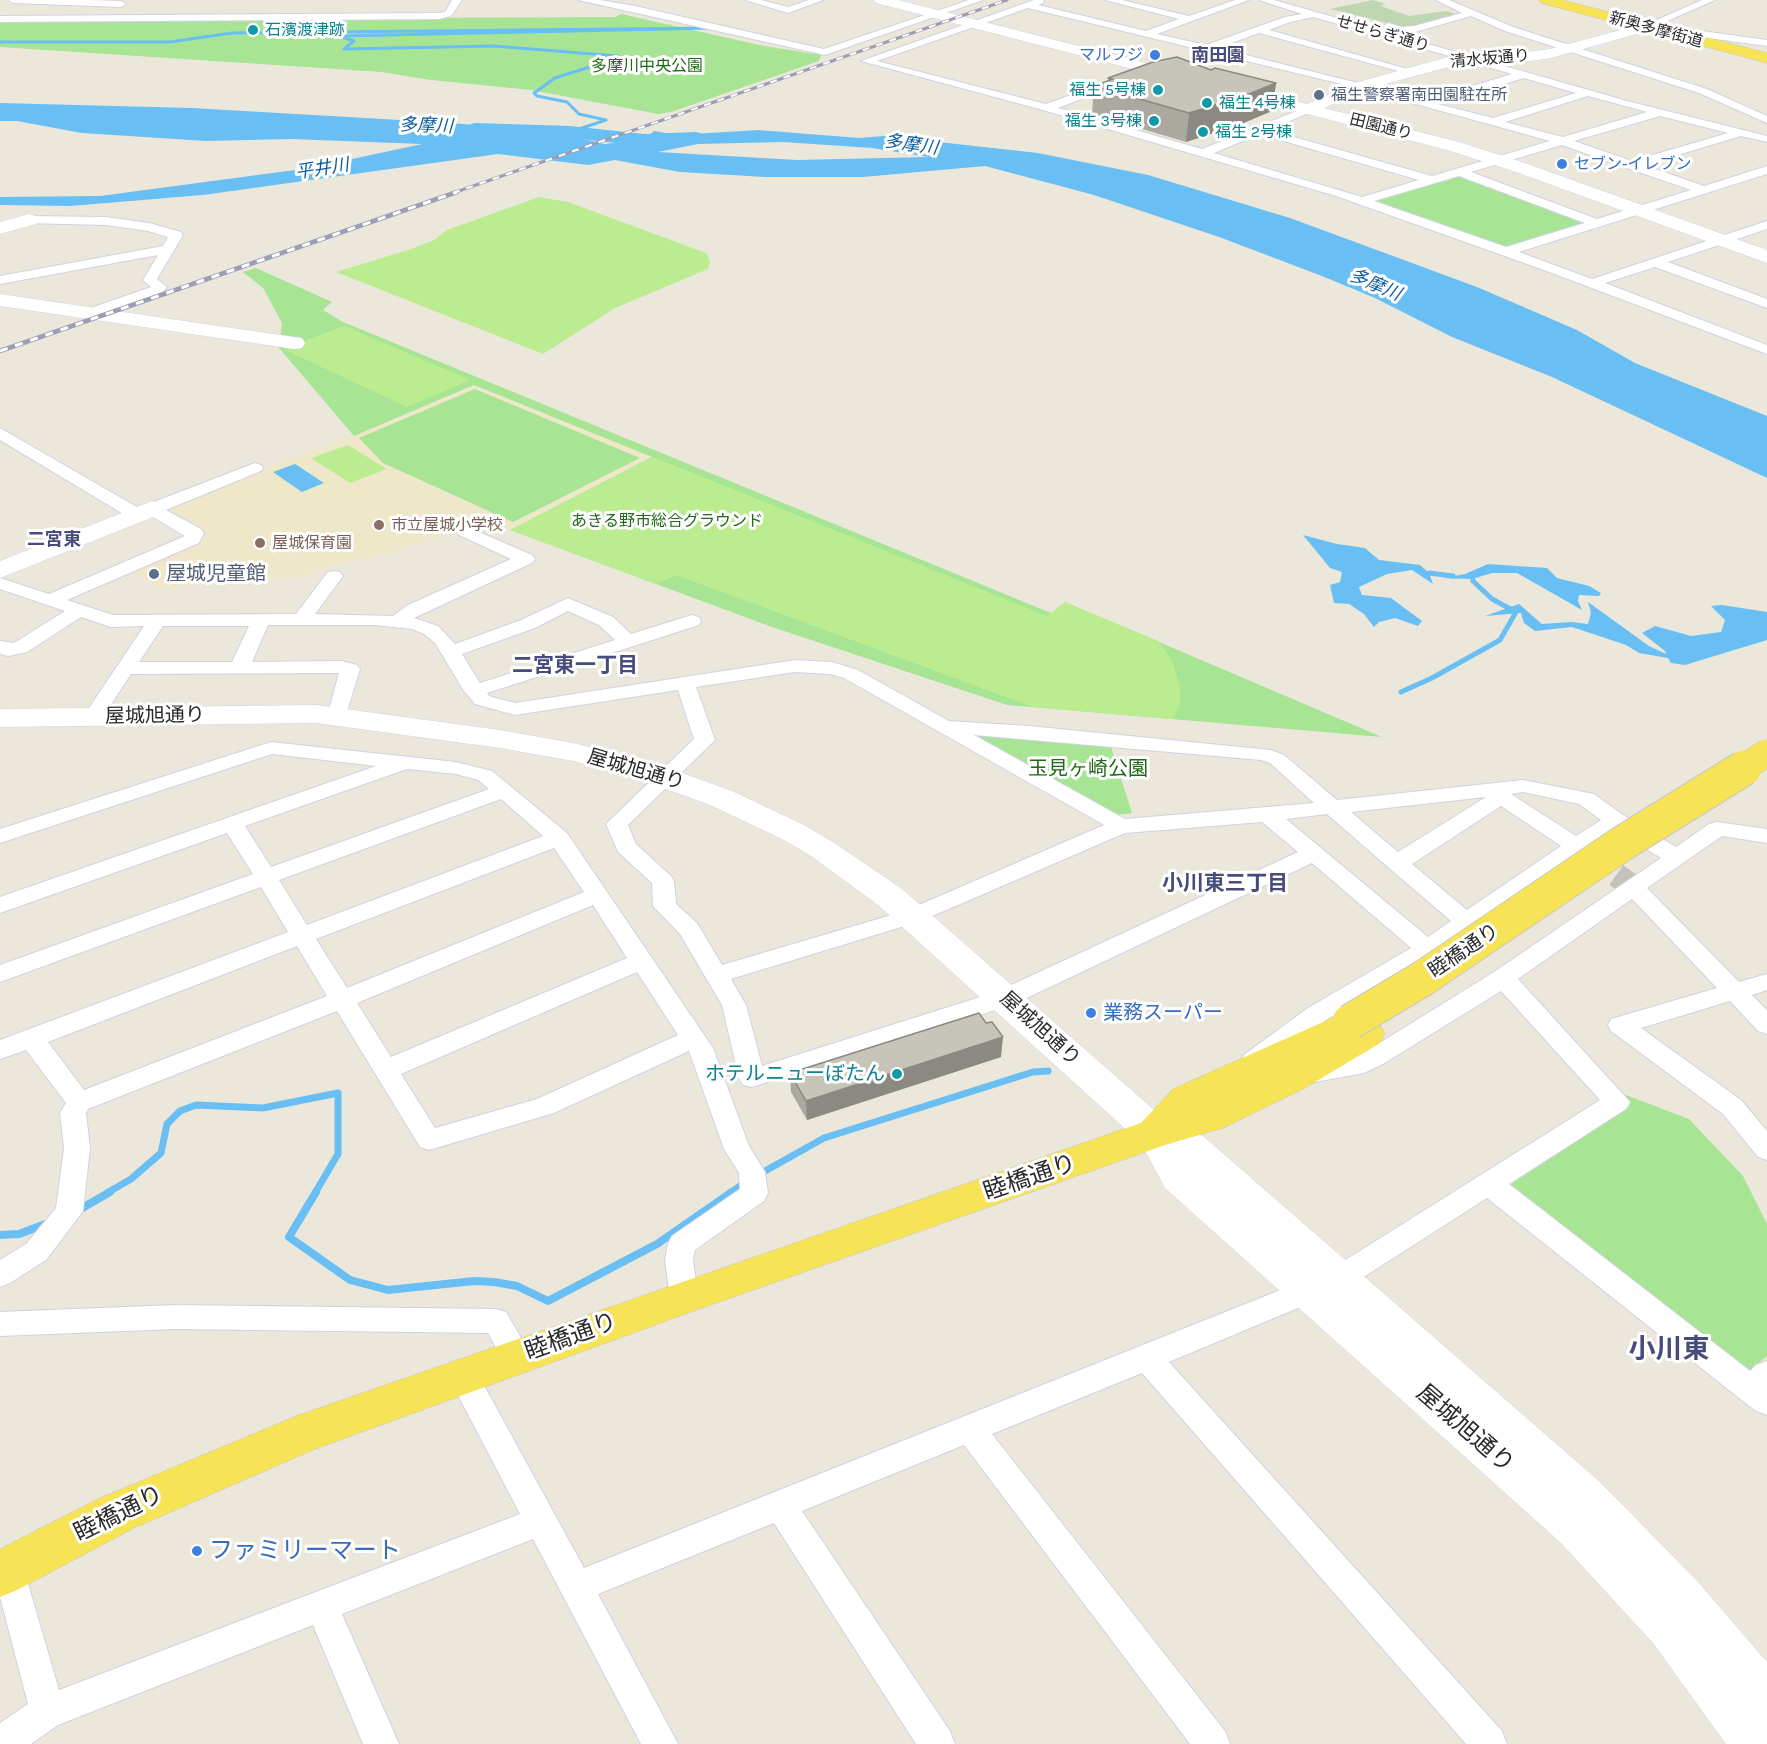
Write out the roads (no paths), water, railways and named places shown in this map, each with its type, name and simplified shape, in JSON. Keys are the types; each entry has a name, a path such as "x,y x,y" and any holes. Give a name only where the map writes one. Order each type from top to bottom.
{"main road":[{"name":"新奥多摩街道","path":"1546,0 1767,58"},
{"name":"睦橋通り","path":"3,1572 117,1513 222,1466 299,1435 684,1297 1155,1133 1209,1118 1297,1076 1422,979 1623,843 1767,753"},
{"name":"睦橋通り","path":"1155,1133 1186,1099 1231,1078 1359,1028 1442,988 1667,833 1767,771"}],"street":[{"path":"13,0 115,2 134,5"},
{"path":"583,0 635,9 825,52 976,0"},
{"path":"635,9 650,0"},
{"path":"750,0 788,10 818,0"},
{"name":"田園通り","path":"881,0 1410,134 1498,160 1767,257"},
{"path":"1043,0 866,61 1205,152 1364,200 1767,350"},
{"path":"1110,0 1189,19"},
{"path":"1146,34 1244,0"},
{"name":"せせらぎ通り","path":"1264,0 1587,93 1767,139"},
{"path":"1446,2 1471,0"},
{"name":"清水坂通り","path":"1205,152 1361,86 1468,58 1518,58 1571,49 1646,27 1710,0"},
{"path":"1446,2 1509,29 1703,91 1767,120"},
{"path":"0,19 129,19 327,10 439,16 448,14 455,3"},
{"path":"129,19 145,5"},
{"path":"1027,5 1361,86 1563,141 1704,189"},
{"path":"1185,57 1288,19 1346,14 1407,30 1434,25 1471,13"},
{"path":"1646,27 1755,37 1767,43"},
{"path":"1259,30 1413,72"},
{"path":"1047,108 1174,61"},
{"path":"1425,104 1525,74"},
{"path":"1493,122 1587,93"},
{"path":"1364,200 1662,112"},
{"path":"1258,130 1433,180"},
{"path":"1631,165 1742,132"},
{"path":"1504,252 1767,170"},
{"path":"1460,172 1597,223"},
{"path":"0,228 29,220 106,221 149,227 176,235 150,280 160,287 157,290 93,312"},
{"path":"1592,283 1767,225"},
{"path":"0,280 82,263 168,249"},
{"path":"1655,262 1767,304"},
{"path":"0,300 294,343"},
{"path":"0,433 144,511 195,533 193,539 50,600"},
{"path":"0,570 255,468"},
{"path":"399,620 415,609 526,559 465,531"},
{"path":"301,620 334,576"},
{"path":"0,583 111,621 399,620 431,630 442,639 474,691 488,703 514,709 795,666 832,668 850,674 1121,826"},
{"path":"450,652 528,624 568,603 606,621 628,642"},
{"path":"0,647 8,650 20,648 78,611"},
{"path":"239,668 261,620"},
{"path":"474,691 692,621"},
{"path":"93,717 156,622"},
{"path":"125,668 342,667 350,669 337,717"},
{"path":"685,683 705,740 617,824 626,847 663,881 665,906 689,928 734,1005 752,1078 1005,998 1314,853"},
{"name":"屋城旭通り","path":"0,718 304,714 539,745 607,760 665,777 721,798 793,832 862,876 913,916 1005,998 1155,1133 1179,1177 1323,1285 1602,1515 1659,1573 1725,1648 1767,1703"},
{"path":"946,727 1029,732 1264,754 1278,759 1466,922"},
{"path":"0,836 271,748 471,770 485,775 559,838 704,1054 737,1149 753,1177 754,1193 682,1244 679,1260 684,1297"},
{"path":"0,905 405,762"},
{"path":"716,975 913,916 1121,826 1267,815 1494,792 1523,786 1586,799 1615,820 1676,856"},
{"path":"0,974 503,790"},
{"path":"1494,792 1576,846"},
{"path":"1397,863 1494,792"},
{"path":"1267,815 1427,949"},
{"path":"1231,1078 1317,1014 1427,949 1615,820"},
{"path":"232,824 429,1140 545,1106 692,1039"},
{"path":"1297,1076 1335,1071 1374,1058 1503,978 1717,829 1767,836"},
{"path":"0,1050 559,838"},
{"path":"1632,887 1767,1025"},
{"path":"0,1275 36,1252 62,1220 77,1148 73,1113 79,1102 342,1000 597,896"},
{"path":"385,1070 641,961"},
{"path":"576,1587 1323,1285 1489,1184 1617,1102 1503,978"},
{"path":"1767,982 1620,1025 1732,1107 1767,1150"},
{"path":"32,1039 79,1102"},
{"path":"1489,1184 1761,1388"},
{"name":"屋城旭通り","path":"1323,1285 1578,1528 1670,1626 1758,1744"},
{"path":"0,1324 176,1317 496,1321 517,1357"},
{"path":"1147,1358 1489,1744"},
{"path":"463,1376 660,1744"},
{"path":"970,1429 1212,1744"},
{"path":"780,1505 937,1744"},
{"path":"0,1744 47,1712 540,1521"},
{"path":"3,1572 17,1598 47,1712"},
{"path":"322,1606 381,1744"}],"water":[{"name":"平井川","path":"0,103 192,108 452,123 539,131 604,144 644,140 654,131 677,135 758,130 859,138 884,136 1038,153 1148,175 1290,218 1477,287 1577,330 1635,363 1767,416 1767,478 1552,377 1452,337 1375,298 1322,276 1219,237 1094,195 985,166 863,177 765,177 680,172 615,160 588,165 498,154 203,195 71,206 0,205 0,197 100,196 310,168 422,144 291,139 206,141 82,133 17,121 0,121","holes":["783,142 872,148 929,157 797,160 658,152 698,144"]},
{"path":"295,464 324,483 302,492 273,472"},
{"path":"1303,535 1337,544 1365,548 1379,560 1420,565 1429,573 1433,584 1412,570 1387,574 1359,587 1362,595 1391,598 1422,621 1418,626 1395,618 1379,622 1374,627 1364,614 1349,604 1334,603 1330,585 1340,582 1342,572 1330,568"},
{"path":"1488,564 1547,568 1557,578 1589,586 1601,593 1599,596 1579,595 1578,601 1582,610 1517,573 1492,573 1472,579 1443,578 1465,574"},
{"path":"1588,602 1649,646 1666,654 1642,633 1655,626 1691,636 1721,632 1725,620 1711,606 1722,605 1767,612 1767,640 1685,665 1671,663 1668,658 1639,653 1626,645 1572,627 1535,631 1524,623 1521,613 1485,616 1519,604 1542,624 1571,622 1588,624 1591,613"}],"waterway":[{"path":"0,42 170,42 232,33 711,28"},
{"path":"570,132 606,120 579,114 567,102 537,96 534,93 555,78 618,58 618,56 494,46 344,49 354,41 339,36 711,28"},
{"name":"多摩川","path":"475,129 570,132 644,140 696,138"},
{"path":"1429,573 1453,576"},
{"path":"1401,692 1432,678 1500,640 1516,612 1492,599 1473,581 1472,575"},
{"path":"758,1175 824,1138 1033,1072 1048,1071"},
{"path":"107,1193 131,1179 161,1153 167,1124 180,1111 196,1105 263,1108 338,1093 338,1154 315,1193"},
{"path":"730,1193 744,1183"},
{"path":"77,1211 110,1192"},
{"path":"316,1192 289,1237 350,1280 388,1290 474,1281 494,1282 517,1286 548,1301 657,1244 732,1192"},
{"path":"0,1235 19,1234 48,1223"}],"tunnel":[{"path":"1587,854 1633,887"}],"railway":[{"path":"453,193 1007,0"},
{"path":"0,351 457,192"}],"place":[{"name":"石濱渡津跡","path":"253,30"},
{"name":"マルフジ","path":"1155,55"},
{"name":"福生 5号棟","path":"1158,90"},
{"name":"福生警察署南田園駐在所","path":"1319,95"},
{"name":"福生 4号棟","path":"1207,103"},
{"name":"福生 3号棟","path":"1154,121"},
{"name":"福生 2号棟","path":"1203,132"},
{"name":"セブン-イレブン","path":"1562,164"},
{"name":"市立屋城小学校","path":"379,525"},
{"name":"屋城保育園","path":"260,543"},
{"name":"屋城児童館","path":"154,574"},
{"name":"業務スーパー","path":"1091,1013"},
{"name":"ホテルニューぼたん","path":"897,1074"},
{"name":"ファミリーマート","path":"197,1551"}],"district":[{"name":"南田園","path":"1218,56"},
{"name":"二宮東","path":"54,540"},
{"name":"二宮東一丁目","path":"575,666"},
{"name":"小川東三丁目","path":"1225,884"},
{"name":"小川東","path":"1669,1350"}],"park label":[{"name":"多摩川中央公園","path":"647,66"},
{"name":"あきる野市総合グラウンド","path":"667,521"},
{"name":"玉見ヶ崎公園","path":"1088,769"}]}
